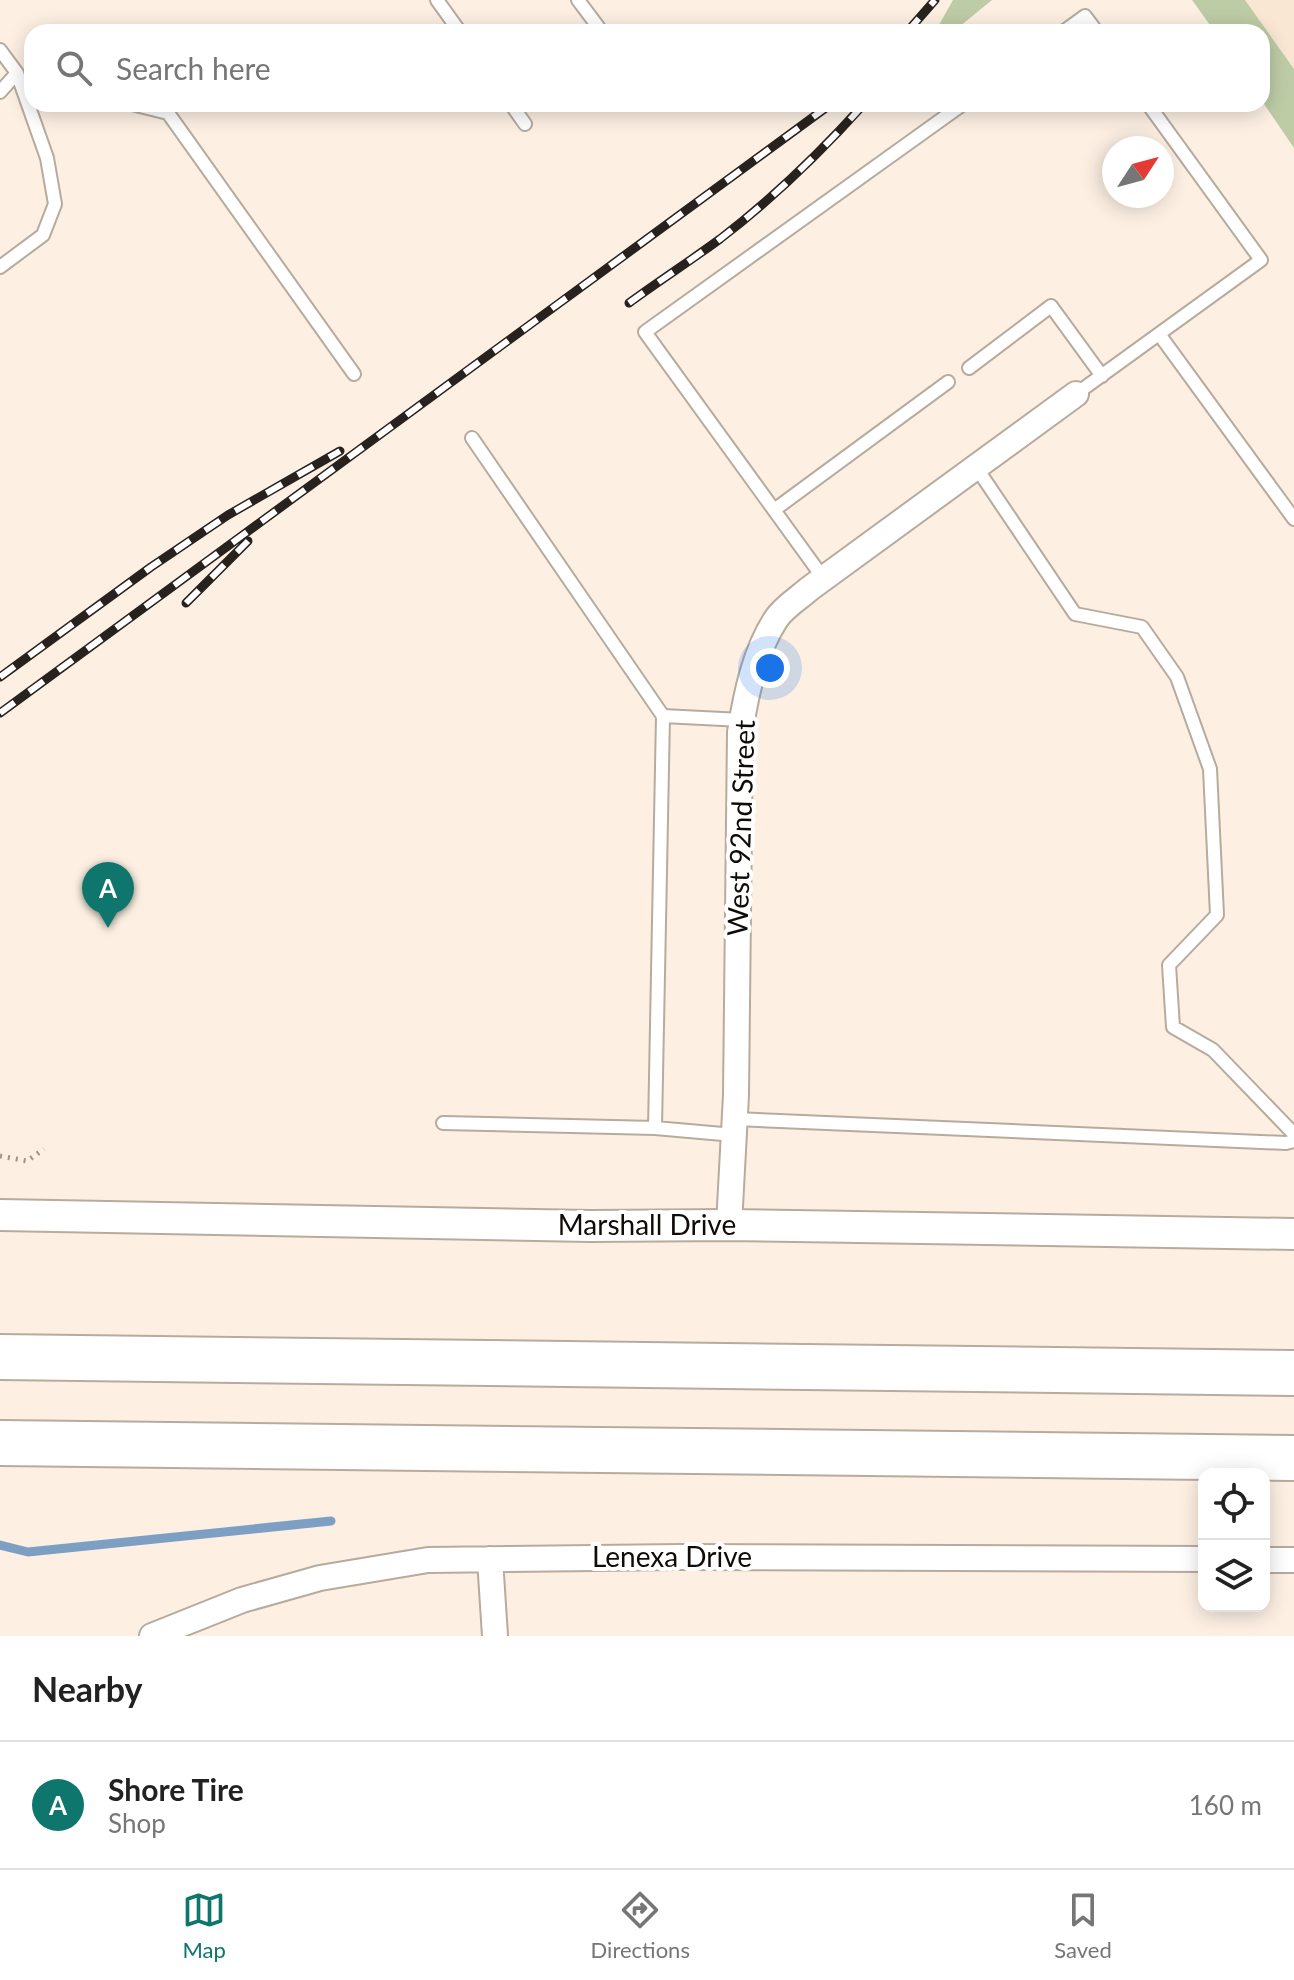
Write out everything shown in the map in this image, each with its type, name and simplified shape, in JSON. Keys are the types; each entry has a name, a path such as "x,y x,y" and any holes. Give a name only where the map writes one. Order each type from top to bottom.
{"highway":[{"path":"0,1357 1294,1373"},
{"path":"0,1443 1294,1458"}],"street":[{"name":"West 92nd Street","path":"729,1225 734,1127 740,732 745,701 760,652 778,616 1076,394"},
{"name":"Marshall Drive","path":"0,1215 1294,1234"},
{"name":"Lenexa Drive","path":"152,1636 242,1600 320,1578 428,1560 681,1557 1198,1559"},
{"path":"490,1559 495,1636"},
{"path":"1270,1560 1294,1560"}],"lane":[{"path":"437,0 454,24"},
{"path":"578,0 596,24"},
{"path":"1074,24 1085,16 1091,24"},
{"path":"0,50 17,73 24,93"},
{"path":"17,73 24,75"},
{"path":"0,92 17,73"},
{"path":"0,267 43,235 55,204 47,158 31,112"},
{"path":"164,112 168,113 354,374"},
{"path":"517,112 525,124"},
{"path":"824,579 645,332 952,112"},
{"path":"1076,394 1261,260 1154,112"},
{"path":"969,368 1051,306 1102,376"},
{"path":"1159,334 1294,519"},
{"path":"774,510 948,382"},
{"path":"472,438 663,716 655,1128"},
{"path":"976,467 1075,614 1142,627 1177,677 1210,769 1217,915 1169,965 1173,1027 1213,1050 1294,1134"},
{"path":"663,716 742,720"},
{"path":"443,1123 734,1127 1270,1143 1294,1141"}],"path":[{"path":"0,1156 27,1161 44,1149"}],"shaded area":[{"path":"1224,0 1294,0 1294,99 1270,49 1270,24 1252,24"}],"green space":[{"path":"953,0 992,0 963,24 940,24"},
{"path":"1192,0 1245,0 1262,24 1209,24"},
{"path":"1270,35 1294,69 1294,148 1269,112"}],"waterway":[{"path":"0,1545 28,1552 331,1521"}],"railway":[{"path":"914,24 935,0"},
{"path":"0,713 820,112"},
{"path":"629,303 720,239 758,208 813,158 856,112"},
{"path":"0,677 228,515 340,451"},
{"path":"186,603 248,541"}],"place":[{"name":"Shore Tire","path":"108,928"}]}
